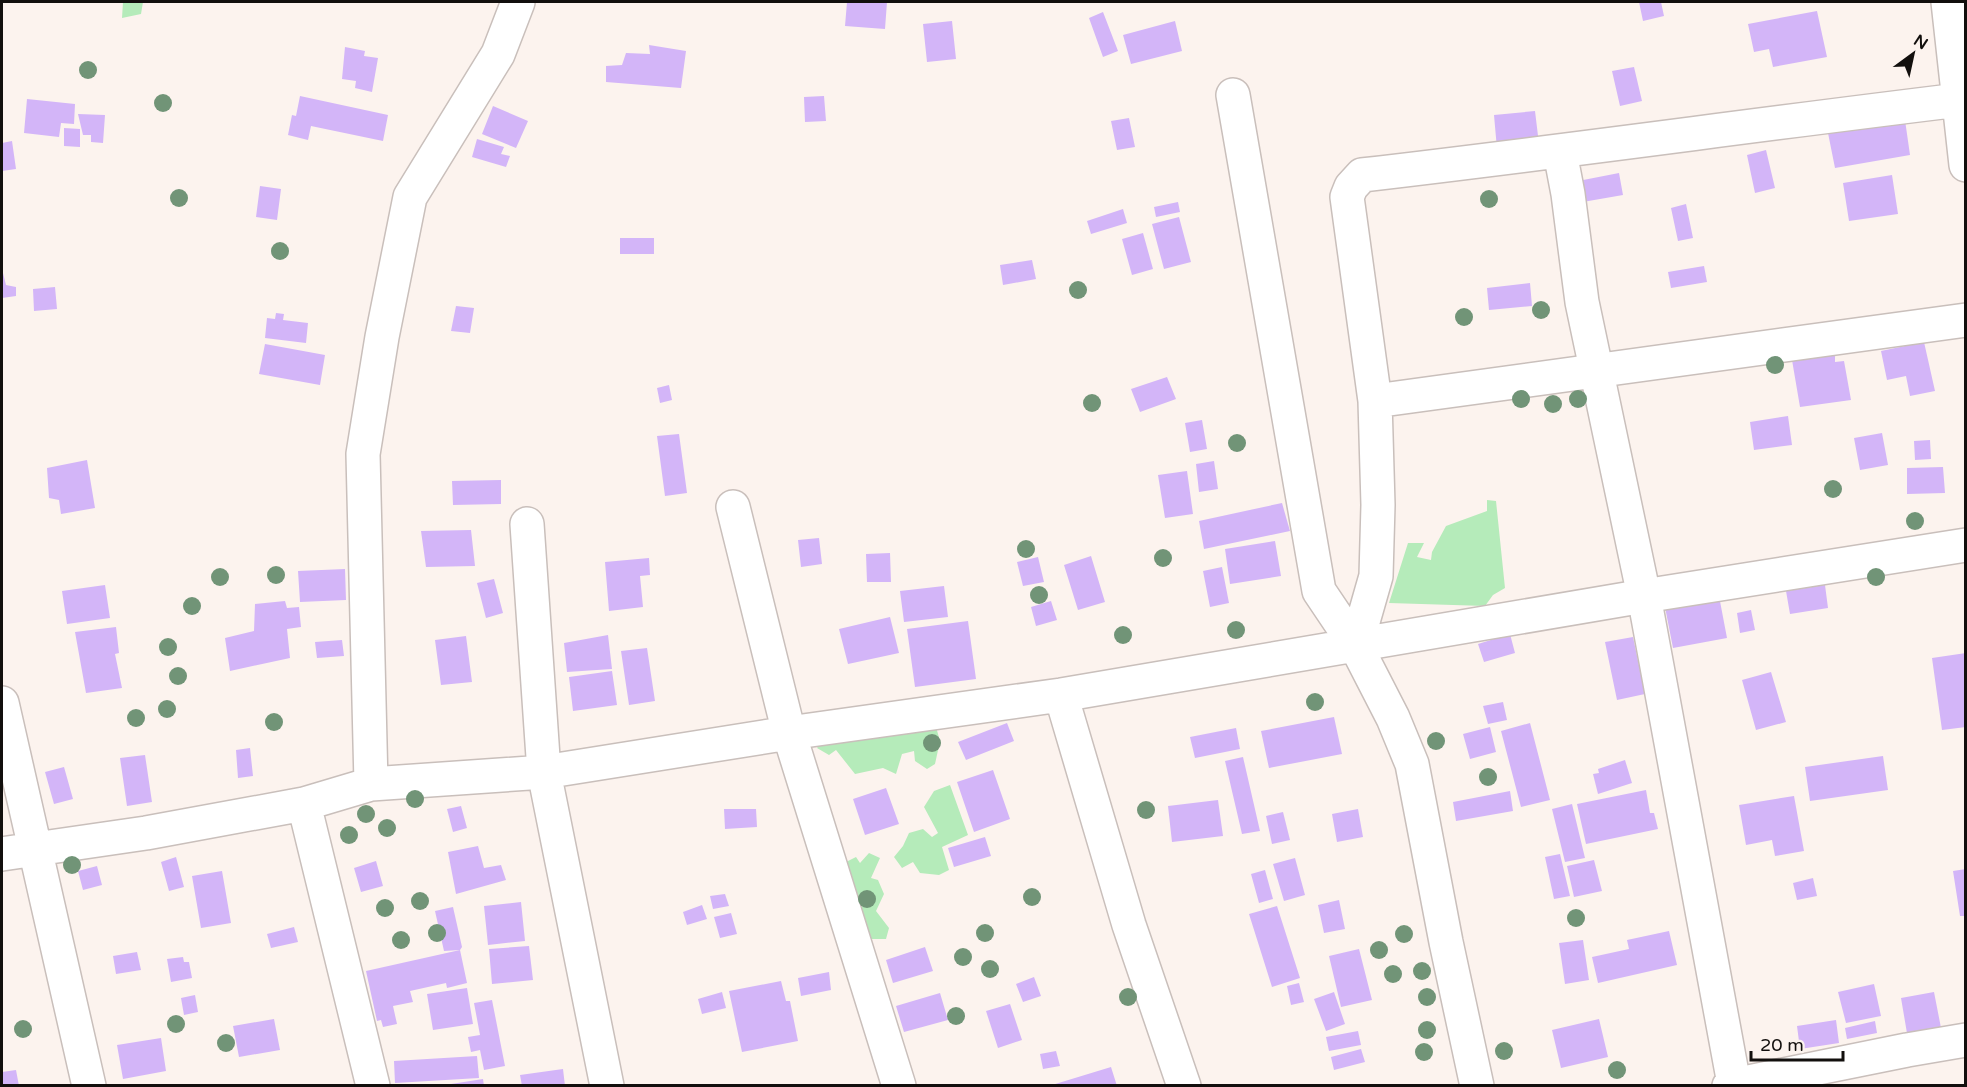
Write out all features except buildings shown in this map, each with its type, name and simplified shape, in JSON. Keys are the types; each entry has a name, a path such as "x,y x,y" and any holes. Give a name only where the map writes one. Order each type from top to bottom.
{"street":[{"path":"371,784 363,454 382,337 410,197 498,54 518,2"},
{"path":"1948,2 1965,165"},
{"path":"1233,95 1319,591 1356,646 1393,718 1412,764 1446,942 1477,1086"},
{"path":"1356,646 1376,576 1378,505 1375,401 1347,197 1351,187 1362,176 1959,100"},
{"path":"1560,152 1568,194 1582,302 1743,1084 1965,1040"},
{"path":"1375,401 1965,320"},
{"path":"733,507 789,733 899,1086"},
{"path":"527,524 544,772 607,1086"},
{"path":"2,854 146,833 304,804 371,784 544,772 789,733 1061,695 1644,596 1965,545"},
{"path":"1061,695 1129,925 1184,1086"},
{"path":"2,703 89,1086"},
{"path":"304,804 373,1086"}],"green space":[{"path":"123,2 143,2 141,14 122,18"},
{"path":"1487,500 1496,501 1505,588 1493,595 1485,606 1389,603 1408,543 1424,543 1417,557 1431,560 1432,552 1446,526 1487,511"},
{"path":"936,727 940,741 935,764 927,769 915,761 914,751 902,754 896,774 883,768 855,774 836,750 829,755 817,748 829,733"},
{"path":"950,785 968,835 942,847 949,870 939,875 920,873 913,862 902,868 894,857 903,846 909,833 923,829 932,837 938,833 924,807 934,791"},
{"path":"869,853 880,858 871,878 878,880 884,894 876,911 889,928 886,939 860,939 840,865 856,857 860,863"}]}
